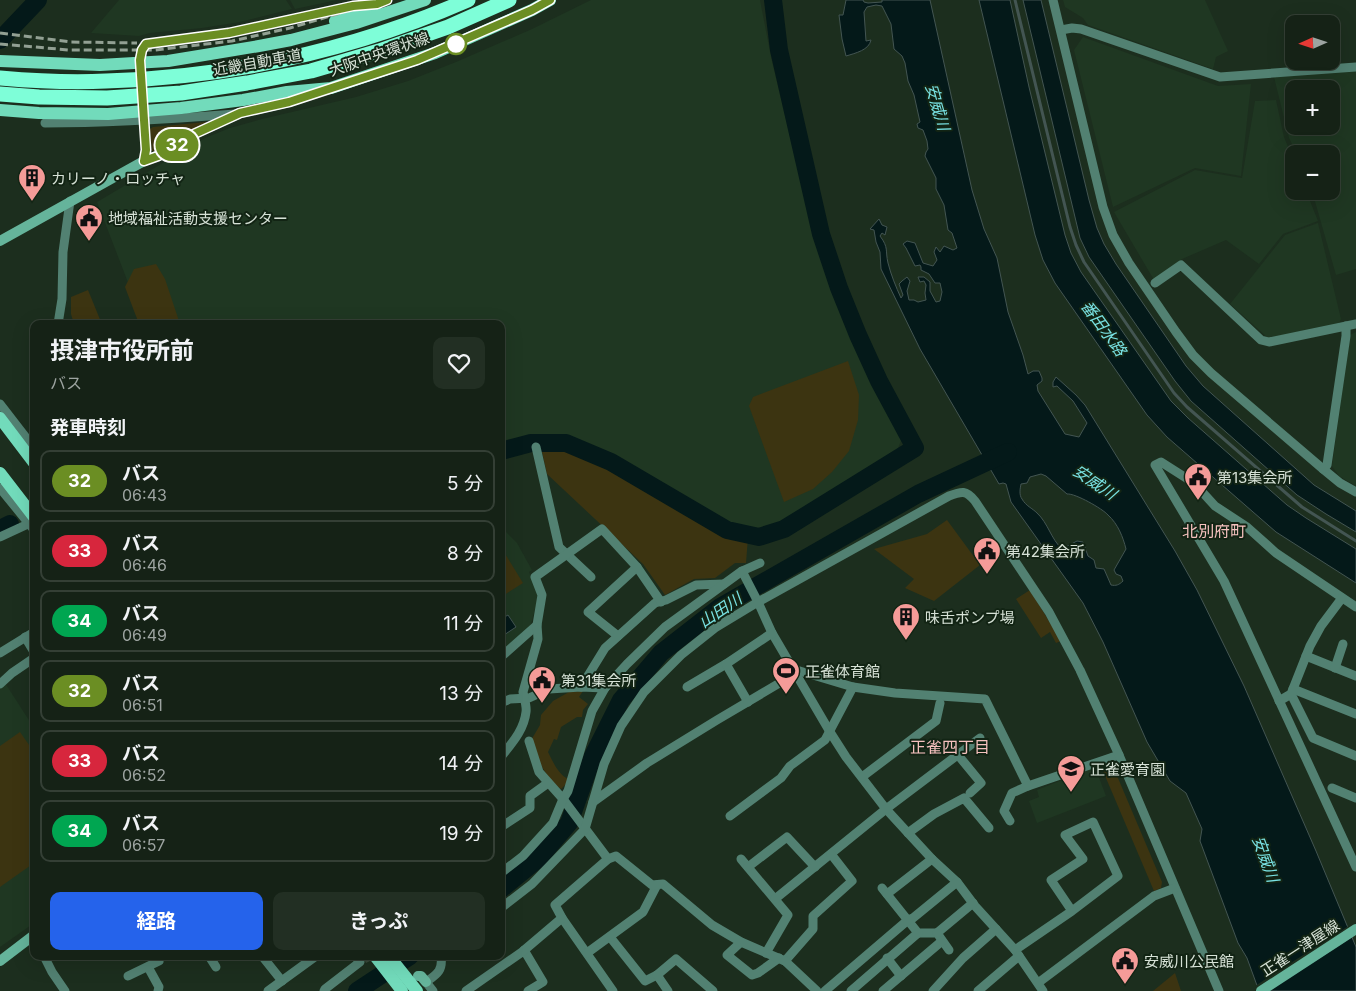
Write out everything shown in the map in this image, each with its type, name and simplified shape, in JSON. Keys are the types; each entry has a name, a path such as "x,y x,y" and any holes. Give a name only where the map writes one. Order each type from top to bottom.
{"highway":[{"name":"近畿自動車道","path":"0,78 43,81 106,81 179,76 245,67 307,54 374,36 468,0"},
{"name":"近畿自動車道","path":"0,94 39,97 107,98 181,92 247,83 311,71 379,51 448,27 509,0"}],"main road":[{"path":"0,61 100,65 168,61 291,40 356,23 425,0"},
{"name":"大阪中央環状線","path":"0,110 39,113 108,114 181,108 287,92 331,88 435,53 532,10 550,0"},
{"path":"291,40 382,2"},
{"path":"0,418 30,458"},
{"path":"0,473 30,521"},
{"path":"370,960 411,983"},
{"path":"392,960 411,983"}],"street":[{"path":"532,10 559,0"},
{"path":"1053,0 1103,207 1113,236 1125,256 1193,356 1323,469 1340,483 1356,492"},
{"path":"144,161 146,150 145,121 140,60 142,50 146,44 229,33 353,6 382,2"},
{"path":"1060,30 1082,29 1220,78 1356,66"},
{"path":"45,123 145,121 240,113 289,102 331,88"},
{"path":"0,241 144,161 158,156 194,134 240,113"},
{"path":"59,320 62,299 63,252 70,201"},
{"path":"1155,283 1181,265 1261,340 1269,342 1356,324"},
{"path":"1323,469 1326,464 1346,326"},
{"path":"0,404 30,443"},
{"path":"536,447 558,547 591,577"},
{"path":"1356,607 1276,553 1247,527 1215,506 1194,483 1161,462 1155,465 1224,581 1356,867"},
{"path":"0,488 30,522"},
{"path":"505,905 532,884 585,829 604,764 621,726 644,692 681,655 715,628 758,602 950,496 959,492 969,493 1050,612 1080,670 1119,755 1219,991"},
{"path":"0,537 30,525"},
{"path":"505,752 520,733 527,710 524,692 538,639 537,625 542,596 535,577 602,529 637,567 661,602"},
{"path":"505,870 523,856 553,823 568,791 592,711 605,688 626,664 665,627 742,571 760,563"},
{"path":"618,636 588,612 637,567"},
{"path":"742,571 772,633 846,757 886,809 932,859 957,882 1017,953 1041,987 1154,896 1174,888"},
{"path":"581,687 605,648 655,603 666,600 696,585 724,584"},
{"path":"1279,701 1292,691 1321,626 1342,598"},
{"path":"505,653 537,625"},
{"path":"687,687 772,633"},
{"path":"0,652 30,634"},
{"path":"25,637 30,645"},
{"path":"1336,668 1343,644"},
{"path":"1306,656 1356,676"},
{"path":"0,684 30,661"},
{"path":"726,664 748,702"},
{"path":"593,802 648,763 788,678 793,670"},
{"path":"793,670 853,687 895,693 985,699 1028,786"},
{"path":"730,816 781,778 790,766 825,740 853,687"},
{"path":"505,701 510,699 529,698 549,689 605,688"},
{"path":"1292,691 1356,714"},
{"path":"1292,691 1313,738 1356,756"},
{"path":"862,778 936,721 940,704"},
{"path":"775,899 886,809 980,738"},
{"path":"529,741 539,772 563,799 608,859"},
{"path":"958,755 981,783 970,793"},
{"path":"1010,821 1004,811 1012,793 1119,755"},
{"path":"505,824 530,808 530,796 548,783"},
{"path":"1332,788 1356,798"},
{"path":"908,833 934,814 964,798 989,828"},
{"path":"978,991 1017,953 1118,876 1093,822 1065,835 1083,859 1051,880 1072,911"},
{"path":"748,867 787,836 815,867"},
{"path":"741,942 727,956 752,974 758,973 782,960 813,928 813,916 852,881 831,854"},
{"path":"613,991 555,905 608,859 616,856 652,885 663,884 712,925 741,942 782,960 817,991"},
{"path":"741,859 788,915 766,953"},
{"path":"918,933 884,891 932,859"},
{"path":"825,991 908,920 957,882"},
{"path":"587,952 643,912 657,885"},
{"path":"851,991 918,933 937,933 973,903"},
{"path":"466,991 524,950 562,918"},
{"path":"933,991 963,958 996,929"},
{"name":"正雀一津屋線","path":"1261,991 1356,929"},
{"path":"937,933 949,950"},
{"path":"610,937 645,981 657,975 676,959 711,990"},
{"path":"0,961 30,939"},
{"path":"883,991 942,941"},
{"path":"524,950 543,982 528,991"},
{"path":"887,958 901,976"},
{"path":"46,960 65,991"},
{"path":"128,976 159,960"},
{"path":"211,960 216,967"},
{"path":"265,960 282,981"},
{"path":"268,991 311,960"},
{"path":"324,991 363,960"},
{"path":"411,983 438,973 442,965 441,960"},
{"path":"148,967 159,987 158,991"},
{"path":"657,975 668,991"},
{"path":"411,983 433,991"}],"shaded area":[{"path":"119,0 286,0 292,9 240,22 139,36 91,33"},
{"path":"290,0 337,0 295,9"},
{"path":"591,0 760,0 771,57 808,212 847,327 902,438 896,453 781,524 757,529 725,522 599,448 569,436 505,440 505,320 142,320 97,202 205,138 230,128 356,97 408,81 532,29"},
{"path":"1063,0 1205,0 1228,51 1216,57 1213,69 1088,25 1083,18 1065,7"},
{"path":"1083,37 1218,86 1251,84 1241,176 1195,168 1113,207 1074,50"},
{"path":"1356,70 1356,269 1336,275 1315,200 1340,200 1340,145 1292,145 1288,135 1340,135 1340,80 1285,80 1285,122 1274,77"},
{"path":"1276,100 1287,145 1285,145 1285,200 1310,200 1318,221 1283,234 1259,264 1226,240 1182,259 1154,280 1114,212 1195,170 1242,178 1255,101"},
{"path":"206,122 206,124 155,152 152,151 150,129 153,127"},
{"path":"1318,223 1341,319 1339,323 1268,338 1230,304 1285,235"},
{"path":"156,264 165,279 179,320 137,320 125,287 134,269"},
{"path":"88,290 100,320 73,320 71,297"},
{"path":"1356,332 1356,486 1339,476 1332,466 1350,335"},
{"path":"848,361 859,395 858,420 849,451 832,472 813,489 784,502 749,406 753,397"},
{"path":"541,447 568,449 611,464 725,533 748,537 746,563 735,563 715,578 694,579 665,595 643,564 547,474"},
{"path":"947,520 980,565 934,601 905,588 914,579 874,549 927,534"},
{"path":"505,531 517,543 532,570 529,572 539,594 530,628 505,650"},
{"path":"505,554 523,583 505,594"},
{"path":"1030,590 1061,641 1056,643 1050,632 1041,638 1016,599"},
{"path":"5,683 30,722 30,926 0,947 0,688"},
{"path":"583,691 579,697 588,704 583,710 582,717 577,717 561,727 557,740 554,739 548,752 559,771 568,779 561,789 546,774 530,742 540,725 541,715 553,701 569,692"},
{"path":"20,732 30,746 30,866 0,887 0,746"},
{"name":"正雀愛育園","path":"1095,767 1106,796 1037,823 1029,801 1039,797 1037,790"},
{"path":"1103,771 1115,771 1162,882 1161,888 1154,891"},
{"path":"1175,973 1181,991 1153,991"}],"water":[{"name":"安威川","path":"846,0 863,0 868,3 882,2 882,0 930,0 972,190 984,229 997,258 1008,312 1028,374 1033,371 1039,371 1042,381 1037,385 1038,391 1065,434 1079,437 1087,423 1073,401 1057,386 1053,387 1056,377 1085,405 1197,590 1244,686 1356,947 1356,991 1259,991 1247,958 1238,943 1200,841 1202,829 1186,793 1170,781 1147,742 1103,642 1083,603 1011,502 1006,484 999,484 920,349 881,269 880,252 874,230 870,229 879,219 882,225 887,227 885,235 882,233 880,236 886,246 888,263 895,285 901,298 903,295 899,284 907,277 910,281 907,291 909,300 918,302 926,300 926,285 924,281 920,282 918,277 924,277 930,282 930,291 936,302 940,301 942,292 940,283 935,283 929,274 921,270 920,265 915,266 903,244 907,241 915,243 923,263 933,266 937,260 934,252 936,247 940,252 944,246 953,250 957,248 952,233 948,230 944,205 936,189 936,178 925,156 928,149 927,141 923,130 918,128 917,124 920,122 914,95 908,81 902,56 894,49 891,24 882,6 867,7 864,12 866,41 871,40 870,43 862,51 846,56 839,15 843,15","holes":["1041,474 1067,494 1071,494 1101,509 1115,522 1122,535 1126,549 1114,570 1116,574 1121,576 1123,581 1116,585 1111,585 1104,569 1096,568 1094,560 1088,556 1083,542 1077,541 1062,549 1041,517 1021,497 1021,484 1027,483 1030,477"]},
{"name":"番田水路","path":"979,0 1010,0 1065,235 1071,253 1081,272 1171,401 1287,505 1356,549 1356,583 1276,532 1167,437 1147,415 1055,283 1043,260 1035,235"},
{"path":"1023,0 1041,0 1089,200 1097,228 1116,264 1186,366 1203,386 1314,485 1356,511 1356,532 1297,495 1191,401 1089,257 1080,238"},
{"path":"508,615 516,627 505,634 505,617"}],"pier":[{"path":"1350,925 1354,936 1269,991 1256,991 1255,986"}],"waterway":[{"path":"0,40 38,0"},
{"path":"505,450 531,443 566,443 611,462 727,530 759,537 784,529 915,448 879,381 858,335 839,288 821,234 779,50 773,0"},
{"path":"1015,0 1070,227 1084,262 1174,393 1187,407 1302,507 1356,541"},
{"name":"山田川","path":"505,886 539,858 569,823 593,756 621,700 661,653 720,607 918,494 1008,452"},
{"path":"0,529 10,524"},
{"name":"山田川","path":"357,991 404,960"}],"railway":[{"path":"0,44 69,50 155,50 232,41 290,28 381,0"},
{"path":"0,33 71,42 137,43"}],"bus line":[{"name":"32","path":"387,0 377,4 353,6 229,33 146,44 142,50 140,60 145,121 146,150 144,161 158,156 194,134 240,113 289,102 417,60 532,10 550,0"}],"place":[{"name":"カリーノ・ロッチャ","path":"32,202"},
{"name":"地域福祉活動支援センター","path":"89,242"},
{"name":"第13集会所","path":"1198,501"},
{"name":"第42集会所","path":"987,575"},
{"name":"味舌ポンプ場","path":"906,641"},
{"name":"正雀体育館","path":"786,695"},
{"name":"第31集会所","path":"542,704"},
{"name":"正雀愛育園","path":"1071,793"},
{"name":"安威川公民館","path":"1125,985"}],"district":[{"name":"北別府町","path":"1214,531"},
{"name":"正雀四丁目","path":"950,747"}]}
